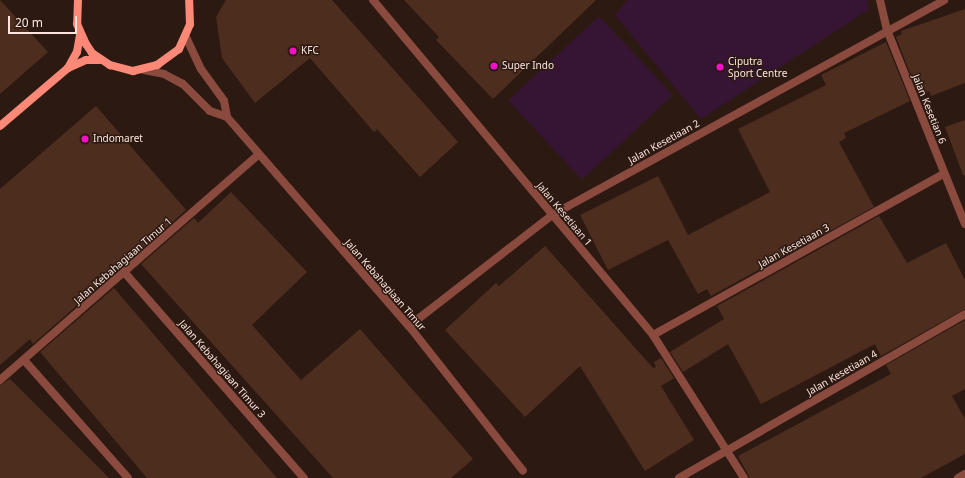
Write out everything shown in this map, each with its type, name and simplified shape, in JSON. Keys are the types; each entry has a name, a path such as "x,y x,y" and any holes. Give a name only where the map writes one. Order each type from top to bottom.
{"street":[{"path":"68,68 77,52 80,35 76,14 78,0"},
{"path":"80,35 92,53 100,60 121,69 144,70 169,58 186,37 190,24 189,0"},
{"name":"Jalan Kesetiaan 1","path":"373,0 653,335 728,450"},
{"name":"Jalan Kesetian 6","path":"880,0 887,30 965,224"},
{"name":"Jalan Kesetiaan 2","path":"409,326 552,215 944,0"},
{"name":"Jalan Kebahagiaan Timur","path":"186,37 201,69 224,101 227,117"},
{"path":"0,126 68,68 86,60 100,60"},
{"name":"Jalan Kebahagiaan Timur","path":"144,70 164,74 183,84 210,110 227,117 258,155 409,326 524,470"},
{"name":"Jalan Kebahagiaan Timur 1","path":"0,380 258,155"},
{"name":"Jalan Kesetiaan 3","path":"653,335 944,174"},
{"name":"Jalan Kebahagiaan Timur 3","path":"125,272 304,478"},
{"name":"Jalan Kesetiaan 4","path":"728,450 965,314"},
{"path":"24,360 128,478"},
{"path":"679,478 728,450 744,478"},
{"path":"958,478 965,474"}],"shaded area":[{"name":"Ciputra Sport Centre","path":"627,0 867,0 869,9 701,119 615,15"},
{"path":"599,16 673,95 582,180 508,101"}],"building":[{"path":"0,0 48,52 0,94"},
{"path":"226,0 332,0 458,142 420,177 377,129 374,132 310,58 255,103 222,58 216,17"},
{"name":"Super Indo","path":"404,0 596,0 493,99 436,40 439,37"},
{"path":"965,9 965,83 931,96 929,91 919,96 896,37 902,34 901,31"},
{"path":"886,42 910,101 844,133 846,138 839,142 874,207 711,296 707,289 698,294 668,240 608,270 580,215 658,176 688,235 770,192 738,129 826,85 821,75"},
{"path":"96,106 186,210 134,256 130,252 104,275 107,279 33,344 30,339 0,365 0,189"},
{"path":"965,120 965,175 963,175 945,127"},
{"path":"231,192 307,272 252,325 301,380 360,329 473,459 451,478 333,478 141,264 194,218 198,223"},
{"path":"879,216 907,263 946,243 965,280 965,309 881,356 875,344 761,404 728,344 683,372 670,352 724,319 717,306"},
{"path":"545,246 653,368 656,367 654,362 661,358 674,378 661,386 694,440 645,471 580,366 525,417 445,330 496,283 499,286"},
{"path":"114,288 277,478 147,478 40,352"},
{"path":"965,320 965,389 952,396 965,419 965,454 921,478 750,478 738,456 891,374 886,365"},
{"path":"10,379 109,478 0,478 0,385"}],"place":[{"name":"KFC","path":"293,51"},
{"name":"Super Indo","path":"494,66"},
{"name":"Ciputra Sport Centre","path":"720,67"},
{"name":"Indomaret","path":"85,139"}]}
